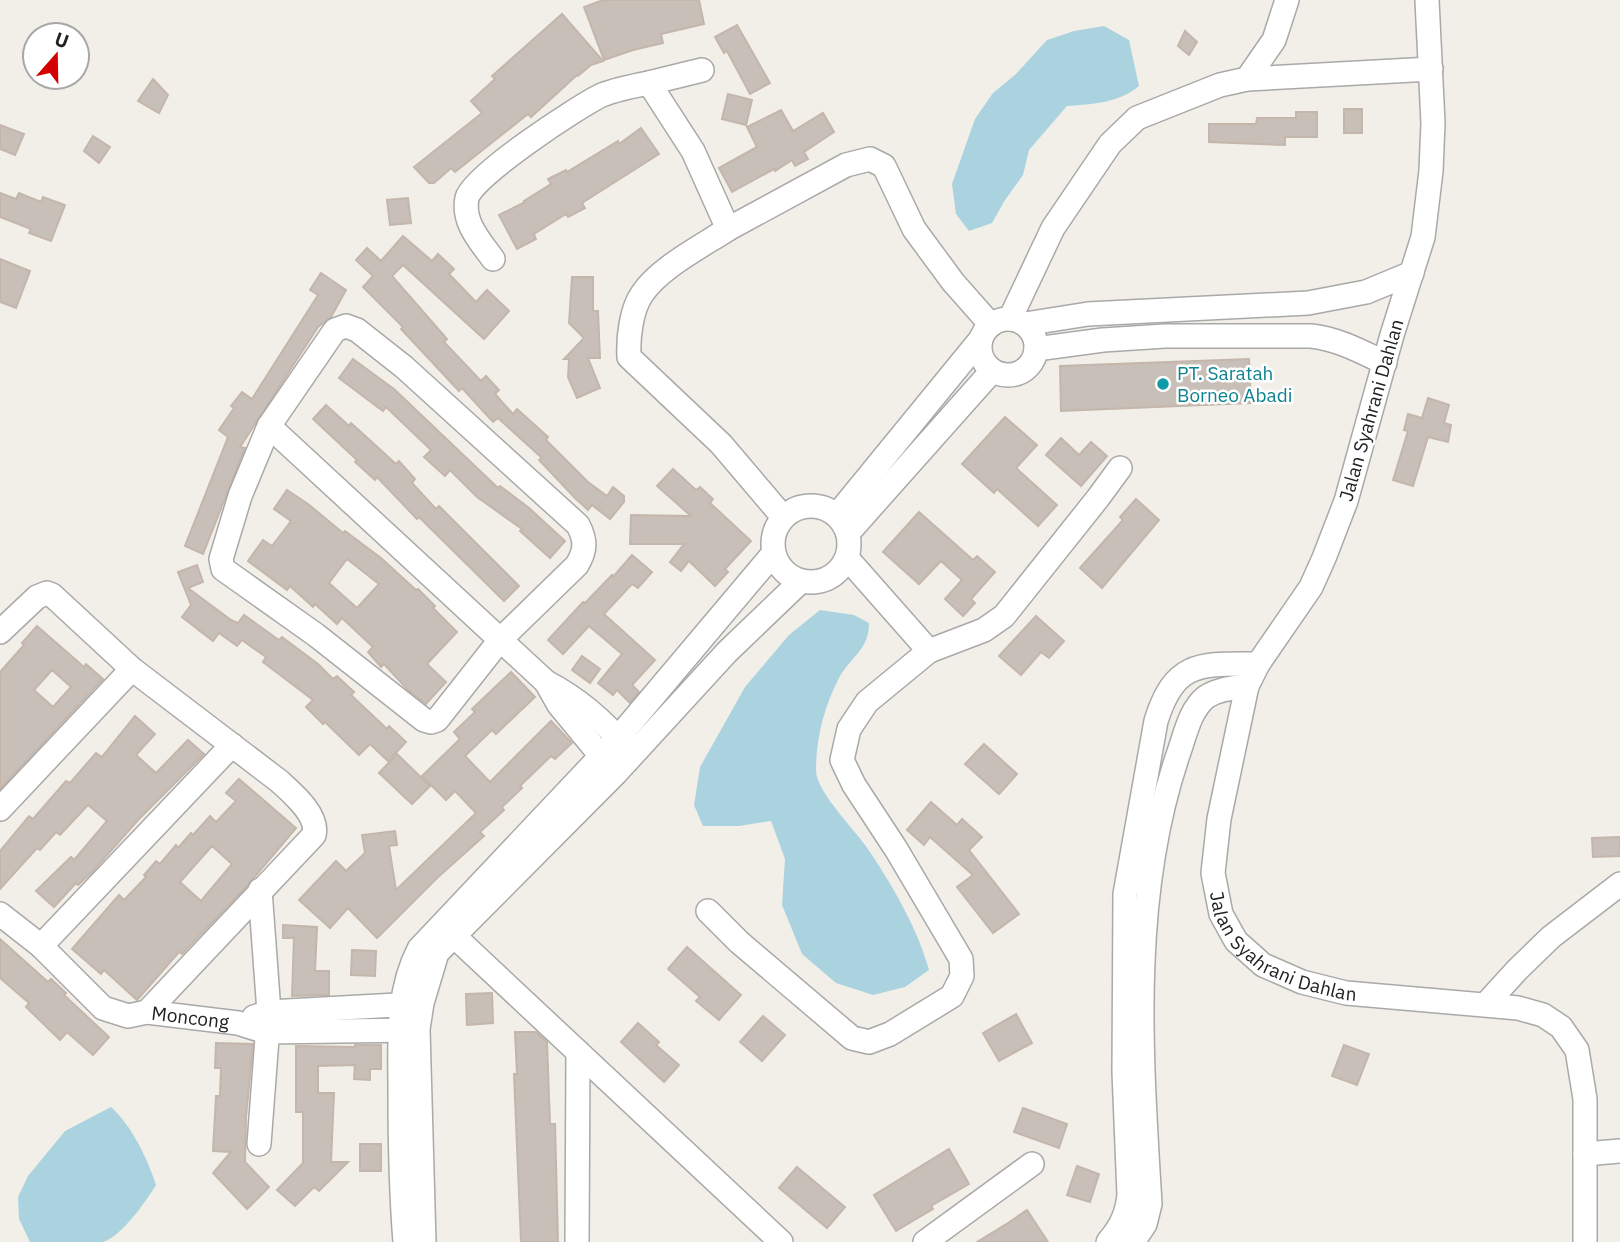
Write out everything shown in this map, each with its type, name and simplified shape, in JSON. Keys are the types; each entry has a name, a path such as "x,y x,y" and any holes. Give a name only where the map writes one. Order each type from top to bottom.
{"street":[{"path":"1247,79 1274,40 1287,0"},
{"name":"Jalan Syahrani Dahlan","path":"1427,0 1433,123 1431,171 1423,237 1346,501 1324,558 1311,587 1258,664 1247,686 1219,819 1213,873 1221,914 1236,940 1263,965 1302,982 1346,993 1518,1008 1543,1016 1561,1027 1577,1050 1585,1100 1585,1242"},
{"path":"783,517 721,444 629,357 628,340 641,295 671,265 728,229 846,165 870,159 884,166 914,229 953,282 1001,327 1033,335 1036,349 1034,358 1023,372 1004,375 992,372 982,359 1001,327 1053,228 1110,144 1137,118 1220,85 1247,79 1431,69"},
{"path":"493,259 473,232 468,220 468,191 506,158 571,113 601,96 702,70"},
{"path":"649,83 693,151 728,229"},
{"path":"843,524 1001,327 1088,314 1308,303 1366,292 1412,273"},
{"path":"1308,303 1311,336"},
{"path":"346,326 357,330 404,368 578,525 585,538 584,554 577,565 500,640 437,720 424,720 316,635 223,569 221,559 240,496 269,426 335,330 346,326"},
{"path":"1036,349 1103,340 1165,336 1311,336 1346,344 1385,363"},
{"path":"843,524 992,372"},
{"path":"269,426 545,682 570,695 624,746"},
{"path":"708,911 738,942 852,1038 869,1042 890,1034 952,996 962,976 961,959 896,849 854,785 842,760 849,729 867,702 929,652 984,630 1004,616 1120,468"},
{"path":"820,506 843,524 850,544 842,568 830,578 816,582 801,582 783,571 773,554 773,534 783,517 800,507 820,506"},
{"path":"411,1004 437,953 624,746 773,554"},
{"path":"847,558 929,652"},
{"path":"624,746 801,582"},
{"path":"0,632 37,597 47,593 132,668 292,794 314,824 314,835 147,1012"},
{"path":"1108,1242 1127,1212 1129,1195 1124,1072 1125,894 1156,721 1163,697 1174,682 1188,671 1203,666 1258,664"},
{"path":"0,809 132,668"},
{"path":"545,682 559,705 608,765"},
{"path":"1133,1242 1145,1224 1150,1204 1142,1029 1148,897 1170,777 1191,716 1205,698 1222,690 1247,686"},
{"path":"41,946 232,745"},
{"path":"1152,747 1178,752"},
{"path":"405,1242 400,1132 411,1004 410,965 428,936 608,765"},
{"path":"1486,1004 1551,937 1620,884"},
{"path":"258,1144 268,1022 260,890"},
{"name":"Moncong","path":"0,914 41,946 103,1008 128,1016 147,1012 238,1023 268,1022 409,1030"},
{"path":"453,935 781,1242"},
{"path":"268,1022 411,1004"},
{"path":"409,1030 424,1242"},
{"path":"577,1242 578,1052"},
{"path":"1585,1154 1620,1151"},
{"path":"925,1242 1032,1164"}],"water":[{"path":"1104,26 1129,40 1139,86 1114,99 1067,106 1029,150 1023,175 992,223 969,231 956,214 952,184 975,119 993,93 1016,74 1047,40 1074,31"},
{"path":"820,610 854,615 869,623 863,646 839,678 825,711 817,747 818,780 823,791 866,846 889,882 912,925 929,970 905,987 873,995 836,983 802,954 782,905 785,859 771,821 739,826 703,826 694,805 700,767 745,687 789,635"},
{"path":"111,1107 126,1123 138,1143 156,1185 125,1226 103,1242 30,1242 19,1219 18,1197 28,1176 65,1131"}],"building":[{"path":"603,0 699,0 704,24 661,34 663,43 604,60 584,7"},
{"path":"562,14 603,61 591,65 577,75 531,117 528,114 455,172 451,168 434,183 429,183 414,167 482,113 471,101 495,79 492,76"},
{"path":"737,25 770,83 750,94 727,51 724,53 715,37"},
{"path":"1185,31 1197,42 1189,55 1178,46"},
{"path":"153,79 168,95 159,113 138,101"},
{"path":"728,94 752,100 746,125 722,119"},
{"path":"1344,109 1362,109 1362,133 1344,133"},
{"path":"781,110 793,131 823,113 834,132 804,152 808,159 795,166 792,160 732,192 719,168 757,147 747,127"},
{"path":"1296,112 1317,112 1317,137 1285,137 1285,145 1209,142 1209,124 1256,124 1257,118 1296,118"},
{"path":"0,125 24,134 15,155 0,149"},
{"path":"641,128 659,154 582,203 585,208 568,217 566,214 534,234 536,239 517,249 499,215 525,202 551,184 548,179 566,170 567,172 618,141 619,144"},
{"path":"93,136 110,147 99,163 84,151"},
{"path":"0,193 16,199 19,193 41,202 43,197 65,205 51,241 29,233 31,229 0,217"},
{"path":"408,198 411,223 390,225 387,200"},
{"path":"403,236 432,261 438,254 454,269 449,274 476,302 487,290 509,311 484,339 403,265 392,276 447,339 444,342 481,381 486,376 499,390 495,394 513,414 517,409 548,437 546,440 588,482 607,496 613,487 624,496 624,502 610,519 592,505 588,510 539,460 542,458 498,418 493,422 462,388 459,391 401,329 403,327 363,287 373,276 356,260 367,248 381,261"},
{"path":"0,259 30,271 16,308 0,302"},
{"path":"321,273 346,290 331,317 318,327 240,447 245,448 203,554 185,546 228,437 219,430 234,408 231,406 242,392 252,399 318,295 310,290"},
{"path":"572,277 593,277 593,311 598,311 600,358 588,358 600,388 577,398 568,377 569,359 564,359 584,338 569,323"},
{"path":"353,359 394,389 498,488 500,486 529,508 565,541 550,558 520,531 522,529 477,497 450,470 445,476 424,457 431,450 386,407 383,411 339,378"},
{"path":"1249,359 1251,403 1061,411 1060,366"},
{"path":"1428,398 1449,405 1444,423 1451,425 1448,442 1428,437 1413,486 1393,480 1408,431 1404,430 1408,414 1422,418"},
{"path":"326,405 349,426 351,423 396,464 399,461 415,479 412,483 436,509 439,506 519,586 504,601 419,517 417,519 377,477 375,480 355,462 357,460 313,419"},
{"path":"1005,417 1037,445 1016,468 1057,505 1038,526 997,489 994,493 962,464"},
{"path":"1061,438 1079,455 1091,442 1107,456 1081,486 1046,455"},
{"path":"673,469 696,490 700,487 713,499 710,503 751,541 725,569 728,572 715,586 689,561 681,571 670,562 684,544 630,544 631,515 691,516 657,486"},
{"path":"287,490 308,504 418,589 457,632 427,664 446,682 426,704 408,690 384,664 381,667 368,652 373,647 342,618 337,624 290,586 287,590 248,561 263,540 272,546 291,521 274,509","holes":["347,559 379,584 357,608 329,583"]},
{"path":"1136,499 1159,520 1102,588 1080,568 1123,520 1120,517"},
{"path":"919,512 973,560 977,556 995,572 971,599 975,603 963,616 945,599 962,580 941,561 919,584 883,552"},
{"path":"632,555 652,572 638,588 632,584 604,614 655,660 632,685 639,692 630,703 617,690 613,695 598,683 622,654 589,626 563,654 548,640"},
{"path":"197,565 203,582 188,588 231,620 238,623 244,615 279,640 282,637 333,679 337,676 354,692 351,695 387,729 389,726 406,742 388,761 370,744 359,755 306,707 313,700 263,662 266,657 242,640 237,646 219,633 213,641 182,617 191,605 178,572"},
{"path":"1036,616 1064,641 1049,658 1041,652 1021,675 999,656"},
{"path":"37,626 84,667 86,664 103,679 0,789 0,672 24,645 22,643","holes":["52,670 71,687 53,707 34,690"]},
{"path":"582,656 600,669 590,683 572,670"},
{"path":"511,672 535,697 496,734 492,730 465,756 490,782 551,721 572,743 555,759 551,756 520,786 522,788 502,807 504,810 480,832 484,836 377,938 348,908 330,928 299,900 336,861 346,871 365,853 362,835 395,831 397,845 389,846 396,890 476,813 455,791 446,800 422,776 460,739 454,732 475,712 472,709"},
{"path":"135,716 155,734 136,755 156,773 188,740 204,754 138,820 94,870 78,885 76,883 54,907 36,891 71,857 74,860 107,821 88,805 60,835 56,832 40,850 37,848 0,889 0,851 29,816 33,819 66,781 70,783 96,753 102,757"},
{"path":"984,744 1017,774 999,794 965,764"},
{"path":"397,754 430,786 412,804 379,773"},
{"path":"239,779 296,828 247,886 182,954 179,952 137,1000 104,970 101,974 72,949 119,895 124,900 146,877 144,875 156,861 160,864 176,845 178,848 210,816 216,822 236,801 226,793","holes":["212,846 232,864 201,901 180,882"]},
{"path":"931,802 957,825 962,819 982,837 969,850 1019,914 993,933 957,887 973,875 930,837 924,845 907,830"},
{"path":"1620,837 1620,856 1593,857 1592,838"},
{"path":"283,925 317,927 315,971 329,971 329,995 292,996 294,938 283,938"},
{"path":"0,939 48,982 51,979 66,993 64,995 109,1037 93,1055 67,1032 60,1040 26,1007 29,1003 0,978"},
{"path":"687,947 741,995 719,1020 696,1001 700,997 668,969"},
{"path":"352,950 376,951 375,976 351,975"},
{"path":"492,993 493,1023 467,1025 466,994"},
{"path":"1016,1014 1032,1043 999,1061 983,1033"},
{"path":"763,1016 785,1035 762,1061 740,1042"},
{"path":"638,1023 659,1042 656,1045 679,1065 664,1082 621,1042"},
{"path":"515,1032 536,1032 547,1042 550,1124 555,1124 558,1242 521,1242 514,1074 517,1074"},
{"path":"216,1043 253,1044 245,1162 269,1187 247,1209 213,1173 231,1152 213,1151 216,1096 220,1096 221,1068 215,1068"},
{"path":"381,1045 381,1069 370,1069 370,1080 354,1079 355,1065 318,1066 318,1093 334,1093 331,1162 348,1162 319,1191 314,1187 295,1206 277,1190 303,1163 303,1112 296,1112 296,1046"},
{"path":"1344,1045 1369,1054 1357,1085 1332,1076"},
{"path":"1023,1108 1067,1124 1059,1148 1014,1132"},
{"path":"360,1144 381,1144 381,1171 360,1171"},
{"path":"949,1149 969,1184 896,1231 874,1195"},
{"path":"1077,1166 1099,1174 1090,1202 1067,1195"},
{"path":"797,1167 845,1207 827,1228 779,1188"},
{"path":"1027,1210 1048,1242 977,1242 1008,1223"}],"place":[{"name":"PT. Saratah Borneo Abadi","path":"1163,384"}]}
